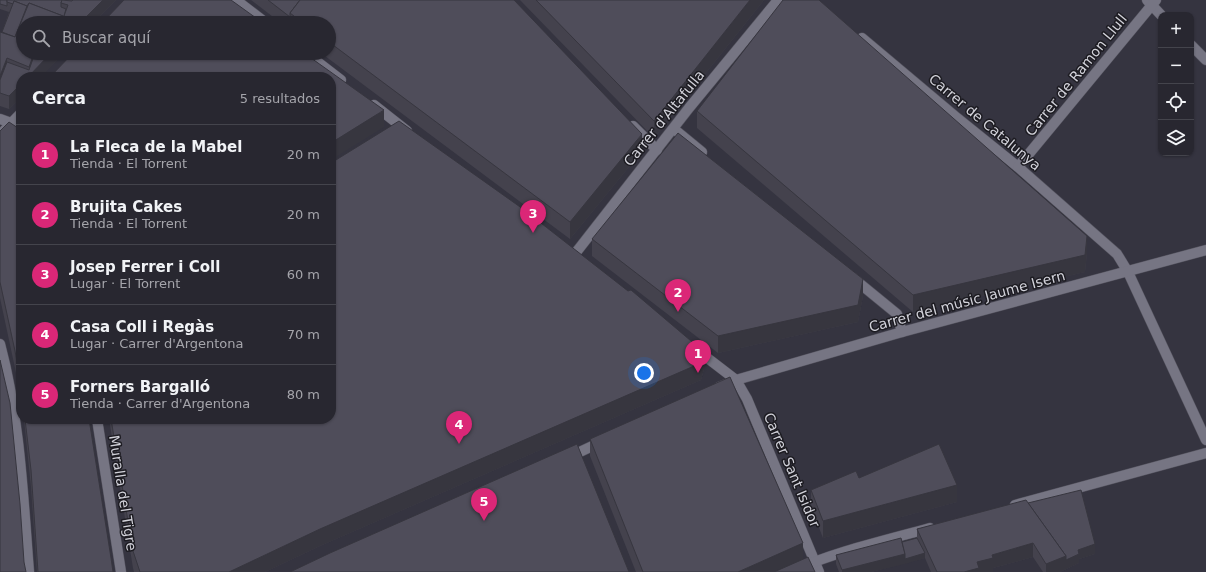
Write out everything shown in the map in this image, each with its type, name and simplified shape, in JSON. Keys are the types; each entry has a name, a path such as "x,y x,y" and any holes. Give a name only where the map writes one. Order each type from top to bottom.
{"street":[{"path":"236,0 257,16"},
{"name":"Carrer d'Altafulla","path":"584,262 570,253 657,150 689,108 778,0"},
{"path":"1151,2 1159,12"},
{"name":"Carrer de Ramon Llull","path":"1018,167 1151,2"},
{"name":"Carrer de Catalunya","path":"853,30 1018,167 1117,254 1128,272 1206,440"},
{"path":"1194,48 1206,60"},
{"path":"315,60 331,72"},
{"path":"336,76 349,86"},
{"path":"367,100 398,128 414,136"},
{"path":"624,117 657,150"},
{"path":"0,135 16,118"},
{"path":"0,119 16,126"},
{"path":"674,129 708,158"},
{"name":"Carrer del músic Jaume Isern","path":"708,392 736,380 902,332 1206,250"},
{"path":"848,274 896,314 902,332"},
{"path":"686,342 736,380"},
{"path":"0,344 7,369 16,423"},
{"name":"Carrer Sant Isidor","path":"736,380 747,399 819,572"},
{"path":"16,424 29,572"},
{"name":"Muralla del Tigre","path":"98,424 121,572"},
{"path":"557,462 580,456 607,439"},
{"path":"1002,509 1206,453"},
{"path":"790,572 814,561 941,525"}],"building":[{"path":"0,0 7,0 7,6 0,4"},
{"path":"7,0 62,0 61,7 66,9 63,16 29,3 27,6 14,1 13,4 7,2"},
{"path":"62,0 103,0 87,16 64,16 68,5 61,3"},
{"path":"124,0 231,0 253,16 109,16"},
{"path":"268,0 300,0 289,16"},
{"path":"300,0 514,0 642,134 570,222 336,47 336,16 294,16 290,13"},
{"path":"536,0 750,0 654,121"},
{"path":"783,0 819,0 1087,236 1085,255 913,295 697,111"},
{"path":"14,1 27,6 23,16 16,16 15,37 2,32"},
{"path":"29,3 63,16 24,16"},
{"path":"0,32 15,37 16,35 16,60 32,60 29,67 7,58 0,76"},
{"path":"33,60 44,60 33,72 16,72 16,89 9,96 0,93 0,80 7,62 29,70"},
{"path":"66,60 314,60 331,72 55,72"},
{"path":"336,76 384,110 336,140"},
{"path":"399,121 523,209 628,291 631,290 704,352 701,363 320,529 229,572 140,572 133,551 112,424 336,424 336,160"},
{"path":"9,122 16,127 16,356 0,282 0,131"},
{"path":"678,133 863,279 858,305 718,336 592,239"},
{"path":"0,360 10,403 26,572 0,572"},
{"path":"730,377 803,543 738,572 643,572 590,439"},
{"path":"26,424 90,424 113,572 38,572 31,470"},
{"path":"577,444 629,572 290,572 330,553"},
{"path":"939,444 957,485 823,521 811,490 856,471 859,478"},
{"path":"1081,490 1095,544 1078,550 1079,554 1066,560 1066,556 1028,503"},
{"path":"1026,500 1066,556 1046,564 1033,543 992,555 993,558 977,562 979,568 964,572 937,572 917,529"},
{"path":"901,538 905,554 842,570 836,555"},
{"path":"917,538 925,553 905,559 902,542"},
{"path":"808,557 815,572 774,572"}],"place":[{"name":"Josep Ferrer i Coll","path":"533,233"},
{"name":"Brujita Cakes","path":"678,312"},
{"name":"La Fleca de la Mabel","path":"698,373"},
{"name":"Casa Coll i Regàs","path":"459,444"},
{"name":"Forners Bargalló","path":"484,521"}]}
